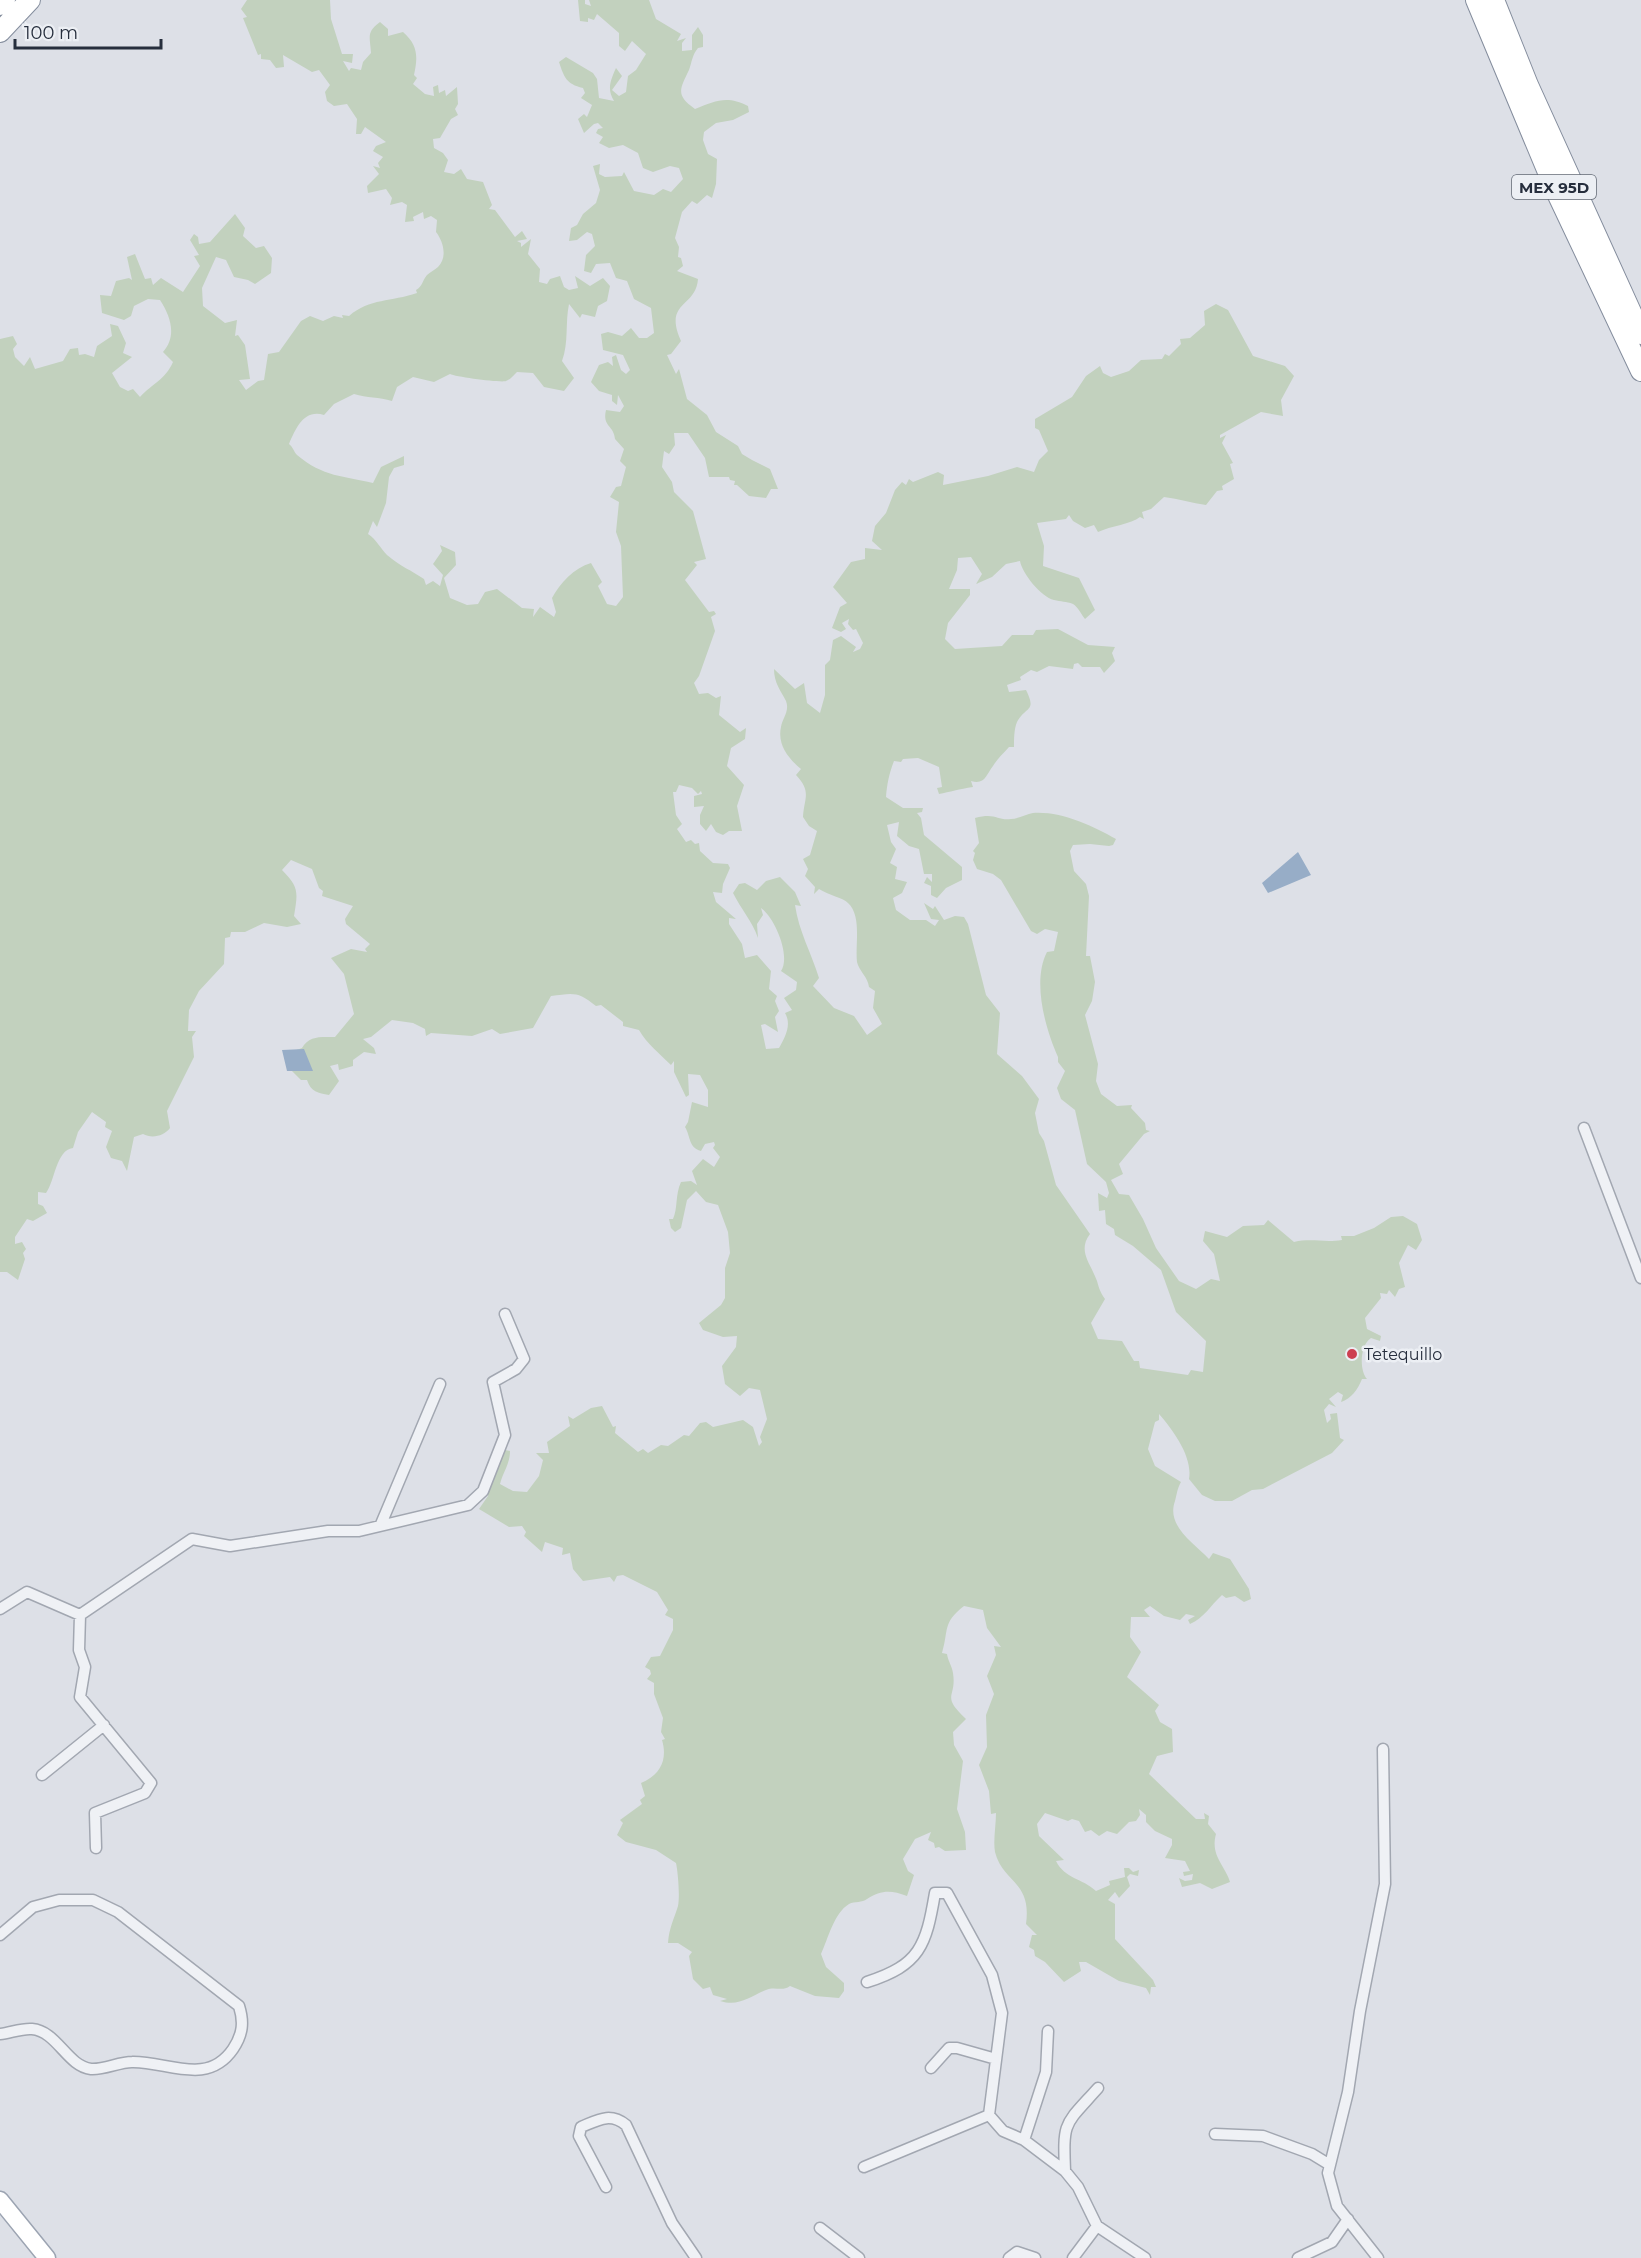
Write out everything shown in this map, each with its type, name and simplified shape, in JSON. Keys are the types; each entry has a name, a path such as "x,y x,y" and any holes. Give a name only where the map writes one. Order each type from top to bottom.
{"highway":[{"path":"0,5 5,0"},
{"path":"0,32 30,0"},
{"name":"MEX 95D","path":"1476,0 1555,189 1641,370"},
{"name":"MEX 95D","path":"1494,0 1528,85 1641,334"}],"main road":[{"path":"0,2200 47,2258"}],"street":[{"path":"1584,1128 1641,1278"},
{"path":"80,1615 192,1539 230,1546 328,1531 359,1531 468,1505 483,1491 505,1435 493,1382 516,1369 524,1359 505,1314"},
{"path":"381,1524 440,1384"},
{"path":"0,1609 27,1592 80,1615"},
{"path":"80,1615 79,1650 85,1666 80,1696 151,1783 145,1793 95,1813 96,1848"},
{"path":"42,1775 104,1725"},
{"path":"1378,2258 1337,2206 1328,2173 1348,2092 1360,2012 1385,1884 1383,1749"},
{"path":"867,1982 894,1973 918,1955 930,1921 935,1893 947,1893 992,1975 1002,2013 989,2115 1003,2131 1024,2140 1065,2171 1078,2187 1097,2226 1145,2258"},
{"path":"0,1935 33,1907 59,1900 93,1900 118,1912 239,2006 244,2023 237,2043 227,2058 203,2070 133,2062 90,2069 73,2059 45,2033 31,2029 0,2034"},
{"path":"1024,2140 1046,2072 1047,2031"},
{"path":"931,2068 949,2048 957,2048 996,2060"},
{"path":"1065,2171 1063,2132 1066,2124 1098,2088"},
{"path":"864,2167 989,2115"},
{"path":"606,2187 579,2136 581,2127 607,2117 618,2119 626,2125 672,2223 696,2258"},
{"path":"1215,2134 1263,2136 1312,2154 1330,2165"},
{"path":"1298,2258 1332,2242 1348,2219"},
{"path":"1073,2258 1097,2226"},
{"path":"820,2228 859,2258"},
{"path":"1009,2258 1017,2252 1035,2258"}],"green space":[{"path":"247,0 330,0 331,19 342,54 353,54 352,63 343,61 349,71 351,68 361,70 363,62 371,53 371,32 380,22 388,29 388,36 403,32 412,42 416,52 414,75 417,78 413,84 425,94 434,96 433,87 438,85 439,93 445,90 446,96 457,87 458,104 455,109 458,115 451,119 440,138 433,139 434,148 443,153 448,160 444,172 454,174 461,169 467,179 483,182 492,205 489,209 495,210 515,237 522,231 527,239 517,241 521,243 521,247 531,239 528,254 540,269 539,282 547,284 550,279 560,276 564,287 569,290 578,288 575,276 590,286 603,278 610,286 607,301 598,306 595,317 582,314 580,318 569,304 562,361 574,378 564,391 544,387 533,373 517,372 506,381 450,374 434,382 413,377 397,387 392,401 354,394 334,404 324,415 306,417 298,426 289,444 296,454 316,468 334,475 373,483 381,467 404,456 404,465 394,468 389,477 386,503 377,527 373,521 368,534 387,555 424,579 426,585 433,581 440,586 443,575 433,564 442,551 440,545 455,552 456,565 444,578 450,598 467,605 478,604 485,592 497,589 522,608 534,609 533,617 540,607 554,617 556,612 552,598 555,592 573,572 591,563 602,582 598,586 607,604 616,606 623,597 621,546 616,532 619,502 610,497 616,487 621,486 626,467 620,461 624,449 615,439 605,416 606,410 620,412 624,406 618,395 617,405 612,401 612,395 599,391 591,382 599,365 608,362 613,366 612,357 616,355 621,370 626,374 630,370 623,355 603,350 601,334 608,332 622,336 631,328 639,338 647,338 654,333 651,308 634,299 627,281 616,278 610,263 596,264 591,273 584,271 586,255 595,246 592,234 587,232 577,240 569,241 571,228 577,225 583,214 596,203 600,190 593,166 600,164 599,174 605,177 622,176 624,172 634,191 654,195 663,189 671,192 683,179 679,168 670,166 653,172 643,168 638,153 623,145 609,148 599,143 603,137 596,133 598,129 603,128 598,123 584,133 578,119 584,114 587,117 592,105 581,98 585,93 583,88 566,79 559,62 566,57 593,73 597,79 599,98 614,101 610,85 616,68 622,76 612,90 619,96 626,92 628,76 636,70 646,54 632,41 625,51 619,46 619,33 597,14 594,20 588,18 588,22 580,21 578,0 585,0 585,4 591,6 589,0 649,0 656,19 681,34 677,41 686,38 682,43 682,51 692,50 692,35 698,27 703,35 703,47 698,48 694,53 683,82 681,91 684,100 695,109 727,100 748,106 749,112 733,120 716,123 704,132 703,140 708,154 717,159 716,184 712,198 707,195 697,204 692,201 682,212 675,238 679,247 678,257 681,258 683,266 677,271 698,279 692,295 678,311 676,328 681,341 671,354 667,355 676,374 679,369 687,399 707,415 716,432 738,446 742,454 770,469 778,489 771,489 766,498 749,496 734,485 735,481 730,480 729,477 709,477 705,458 688,433 674,433 675,445 669,454 664,451 662,467 672,482 674,492 693,511 706,559 694,562 697,565 685,580 709,612 714,611 716,614 711,617 715,631 699,676 694,683 699,694 708,693 716,698 721,696 719,715 740,732 746,728 745,739 731,748 727,766 744,785 737,806 742,831 729,831 723,835 716,832 711,824 706,831 700,824 700,815 704,806 694,807 694,796 702,794 701,791 698,794 692,788 679,785 676,792 673,792 676,815 682,824 677,829 686,842 691,840 695,844 699,843 700,851 713,863 728,864 730,868 722,893 713,892 716,902 736,919 729,918 729,924 742,944 745,958 757,955 771,971 769,989 777,996 775,1001 779,1011 775,1017 778,1032 765,1024 761,1025 766,1049 779,1048 783,1040 788,1026 785,1013 792,1010 784,998 796,990 797,982 781,971 784,964 783,947 776,928 761,908 763,915 757,924 758,938 733,893 739,884 745,883 757,890 766,881 780,877 795,892 801,906 795,905 802,933 819,978 813,986 834,1008 854,1016 867,1035 882,1024 873,1008 875,991 869,987 857,962 856,923 852,909 846,901 819,889 814,894 815,887 805,876 808,869 803,859 810,855 817,831 809,826 803,817 806,791 796,775 801,769 792,761 782,746 780,734 787,705 776,683 774,669 795,689 804,683 807,703 820,713 825,695 825,665 830,660 833,640 841,636 856,647 853,652 860,649 863,643 856,629 853,630 848,624 849,619 842,623 846,629 841,632 832,628 840,607 847,603 833,587 851,562 865,559 865,548 882,550 872,541 875,526 886,513 895,490 902,482 906,485 909,479 913,482 938,472 944,475 943,485 988,476 1017,467 1034,472 1039,460 1048,451 1039,430 1035,428 1035,419 1072,397 1086,376 1100,366 1103,373 1111,377 1129,371 1141,360 1162,359 1165,354 1169,356 1181,344 1180,339 1190,338 1205,325 1204,311 1216,304 1228,310 1253,356 1285,366 1294,376 1281,400 1283,416 1261,412 1220,435 1220,438 1226,435 1222,443 1233,463 1230,464 1234,479 1222,486 1223,490 1217,491 1206,505 1164,497 1151,509 1142,512 1144,519 1140,517 1098,532 1094,525 1085,528 1073,521 1069,515 1066,519 1037,523 1044,546 1043,566 1079,578 1095,610 1085,619 1073,604 1049,598 1038,590 1024,572 1020,561 1006,564 992,577 976,584 982,574 971,557 958,558 957,570 949,589 970,589 970,595 948,623 945,639 955,649 1002,646 1012,635 1033,635 1036,630 1058,629 1088,645 1115,647 1112,653 1115,661 1104,673 1100,667 1082,667 1078,663 1074,664 1073,669 1049,666 1037,672 1031,670 1020,677 1021,680 1007,685 1009,692 1026,690 1030,706 1017,722 1014,747 1009,747 982,780 971,781 973,787 939,794 937,788 942,787 939,767 918,758 903,759 901,762 894,761 888,779 886,797 903,808 923,808 922,812 917,813 921,818 924,835 962,867 962,880 946,888 937,898 931,895 931,886 924,883 927,877 932,882 932,874 924,874 919,849 909,846 897,836 899,822 887,825 891,842 896,849 890,863 897,867 895,879 907,882 902,893 893,898 896,910 910,920 926,920 935,926 939,920 931,919 924,903 933,909 935,906 944,920 955,916 964,917 968,924 986,995 1000,1013 997,1054 1022,1076 1039,1099 1035,1113 1056,1185 1090,1234 1085,1246 1086,1258 1105,1299 1091,1323 1098,1339 1122,1341 1134,1361 1139,1361 1140,1368 1188,1375 1191,1370 1203,1372 1206,1341 1176,1312 1161,1270 1133,1246 1115,1235 1114,1229 1106,1224 1105,1210 1099,1211 1098,1193 1107,1198 1109,1193 1106,1182 1087,1164 1075,1110 1061,1099 1057,1088 1065,1071 1058,1062 1042,1004 1040,990 1043,964 1047,952 1054,951 1058,932 1045,929 1037,934 1031,931 1001,880 993,874 977,869 973,860 975,853 973,851 979,843 975,818 992,816 1006,819 1033,813 1055,814 1087,825 1116,839 1113,845 1109,846 1073,845 1070,851 1074,871 1086,884 1089,896 1086,956 1090,956 1095,982 1092,1001 1085,1015 1098,1064 1096,1081 1101,1094 1117,1106 1132,1105 1131,1108 1145,1123 1146,1130 1150,1131 1144,1134 1119,1164 1123,1174 1111,1180 1119,1194 1129,1195 1156,1248 1179,1281 1196,1289 1211,1279 1220,1281 1214,1254 1203,1241 1205,1231 1227,1237 1243,1226 1264,1225 1268,1220 1294,1242 1329,1241 1342,1240 1341,1236 1354,1236 1374,1228 1391,1217 1403,1216 1417,1224 1422,1240 1416,1250 1408,1245 1399,1263 1405,1287 1399,1289 1395,1297 1389,1290 1387,1294 1380,1293 1381,1298 1365,1318 1367,1329 1381,1336 1380,1341 1371,1338 1367,1341 1363,1352 1363,1370 1367,1379 1362,1379 1354,1393 1345,1401 1341,1402 1343,1395 1338,1392 1329,1399 1336,1407 1329,1404 1324,1410 1327,1423 1331,1419 1330,1414 1337,1413 1340,1438 1344,1440 1332,1453 1263,1489 1252,1490 1232,1501 1215,1501 1202,1495 1189,1479 1185,1453 1176,1436 1159,1414 1159,1420 1155,1422 1148,1449 1155,1466 1181,1482 1173,1510 1178,1526 1209,1559 1213,1553 1230,1559 1249,1589 1251,1599 1244,1602 1235,1596 1226,1598 1222,1595 1203,1615 1190,1624 1188,1620 1195,1616 1186,1614 1180,1620 1164,1616 1150,1606 1144,1610 1150,1617 1131,1617 1130,1637 1141,1652 1127,1677 1159,1705 1155,1711 1160,1722 1172,1729 1173,1752 1157,1756 1149,1774 1196,1819 1205,1819 1204,1813 1209,1816 1208,1824 1216,1834 1216,1854 1230,1882 1212,1889 1200,1883 1182,1887 1179,1878 1185,1881 1192,1880 1193,1874 1184,1876 1183,1872 1190,1871 1185,1861 1165,1858 1172,1845 1172,1839 1155,1831 1146,1822 1146,1815 1139,1809 1140,1815 1136,1821 1129,1822 1117,1834 1107,1831 1099,1836 1091,1830 1085,1832 1079,1821 1072,1819 1068,1821 1045,1813 1037,1824 1039,1836 1064,1860 1056,1861 1060,1867 1096,1891 1110,1885 1109,1881 1125,1877 1124,1868 1129,1868 1133,1872 1139,1870 1138,1876 1130,1874 1127,1877 1130,1886 1119,1898 1115,1892 1108,1900 1115,1904 1115,1939 1153,1980 1156,1987 1151,1987 1150,1995 1146,1988 1119,1981 1086,1962 1079,1962 1081,1971 1064,1982 1045,1962 1035,1956 1034,1950 1029,1947 1032,1935 1037,1935 1026,1924 1027,1910 1021,1890 1004,1870 995,1852 996,1813 991,1814 989,1791 979,1765 987,1747 986,1715 994,1694 987,1676 996,1655 994,1646 1001,1647 987,1628 983,1610 964,1606 949,1622 942,1653 947,1654 952,1670 954,1681 952,1700 966,1719 953,1732 954,1745 963,1761 957,1809 965,1832 966,1850 945,1851 939,1847 935,1848 934,1843 928,1840 931,1832 915,1839 903,1859 908,1871 914,1875 907,1896 891,1892 882,1893 849,1904 844,1908 835,1920 821,1954 826,1967 844,1983 844,1991 839,1998 815,1996 790,1986 784,1989 769,1989 738,2002 720,2001 727,1999 713,1995 710,1987 703,1989 693,1979 689,1956 692,1952 678,1943 668,1943 679,1902 676,1863 656,1850 626,1842 617,1835 623,1823 620,1820 642,1804 640,1800 645,1796 641,1783 658,1771 663,1760 662,1740 665,1739 661,1732 663,1718 654,1694 654,1683 647,1679 651,1674 650,1670 645,1667 651,1657 660,1656 673,1630 673,1619 665,1615 668,1610 657,1592 623,1575 617,1576 614,1582 610,1577 583,1581 573,1569 570,1553 562,1555 563,1548 545,1542 542,1552 524,1536 526,1532 522,1526 509,1527 479,1509 488,1496 483,1480 500,1449 510,1451 500,1484 513,1491 527,1492 539,1476 543,1460 536,1453 549,1453 547,1442 570,1426 568,1416 573,1419 591,1408 602,1406 613,1427 616,1426 615,1433 638,1452 643,1449 648,1453 661,1445 668,1446 684,1435 689,1436 700,1423 706,1422 713,1427 743,1420 753,1427 759,1446 762,1442 760,1437 767,1419 760,1390 749,1388 740,1396 725,1384 722,1366 736,1347 737,1336 723,1337 703,1330 699,1323 721,1305 725,1298 725,1268 730,1253 728,1232 718,1205 706,1202 696,1191 687,1200 681,1228 675,1232 671,1228 669,1219 673,1219 675,1215 681,1182 691,1181 697,1185 692,1171 703,1159 714,1167 720,1157 713,1148 714,1142 705,1144 701,1151 694,1147 685,1127 692,1102 708,1107 708,1090 700,1075 688,1074 689,1095 686,1097 674,1072 674,1061 671,1065 649,1044 639,1030 623,1026 623,1022 601,1005 596,1006 575,994 551,996 533,1028 500,1034 492,1029 472,1036 431,1033 426,1036 425,1029 413,1023 392,1020 371,1037 363,1039 374,1048 376,1054 364,1052 353,1060 353,1066 339,1070 338,1064 330,1066 339,1081 329,1095 321,1094 311,1087 307,1080 301,1080 291,1070 288,1053 302,1048 312,1039 335,1037 354,1014 344,974 331,958 351,949 367,952 365,949 370,944 346,924 345,919 353,906 322,896 323,891 319,888 312,869 291,860 282,870 292,881 296,890 294,916 301,924 287,927 264,923 245,932 231,932 230,937 225,938 224,964 199,991 189,1010 188,1031 196,1031 192,1037 194,1057 167,1111 170,1128 158,1136 143,1134 134,1137 127,1171 122,1161 111,1158 106,1147 112,1131 105,1127 106,1122 92,1112 78,1132 73,1148 67,1150 59,1160 46,1193 38,1192 38,1204 43,1206 47,1213 33,1221 27,1219 15,1237 15,1244 22,1242 26,1249 23,1253 25,1259 18,1280 7,1272 0,1272 0,339 13,336 17,344 13,349 15,357 24,366 30,357 35,369 63,361 70,349 78,348 79,355 94,357 97,346 112,336 110,324 118,326 126,343 123,353 132,357 112,373 120,387 128,391 133,389 140,397 162,377 173,362 163,352 171,333 167,313 160,300 148,299 134,306 131,316 124,320 102,313 100,295 111,296 116,281 129,278 132,280 127,257 135,254 145,279 151,278 153,285 161,278 183,292 200,266 194,256 199,255 190,240 194,234 198,237 199,244 210,242 235,214 245,228 243,236 256,248 264,246 272,258 271,273 255,284 234,277 226,260 216,257 202,288 203,306 225,323 237,320 235,336 238,335 245,345 250,379 239,380 246,390 258,381 264,380 268,354 279,352 301,321 310,316 323,321 334,316 343,318 342,315 349,316 373,303 417,293 416,290 427,275 441,263 444,254 441,240 436,232 437,220 431,216 424,219 423,212 413,217 414,221 405,222 407,205 402,202 390,205 392,198 386,189 368,193 367,186 379,174 373,166 380,168 378,163 383,157 373,151 376,146 386,142 365,127 361,134 356,134 357,119 347,104 334,106 327,101 325,92 330,85 319,70 312,72 283,55 284,67 276,68 270,60 261,59 261,54 258,55 243,18 247,17 241,9"}],"water":[{"path":"1298,852 1311,875 1268,893 1262,883"},
{"path":"304,1049 313,1071 287,1071 282,1050"}],"place":[{"name":"Tetequillo","path":"1352,1354"}]}
